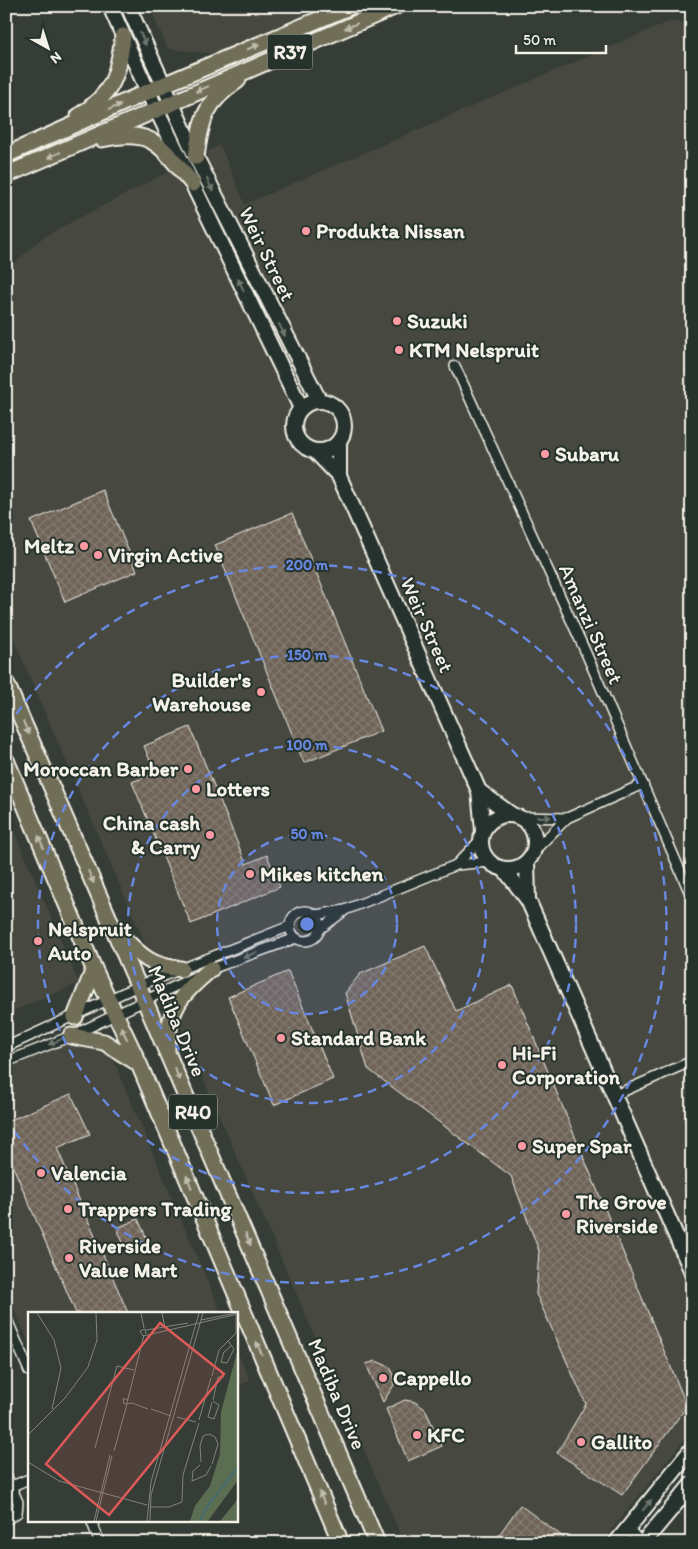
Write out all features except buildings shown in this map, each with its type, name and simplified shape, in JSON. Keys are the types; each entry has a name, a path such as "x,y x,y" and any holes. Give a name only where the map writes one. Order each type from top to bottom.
{"main road":[{"name":"R37","path":"6,155 51,136 160,78 351,6"},
{"name":"R37","path":"6,175 396,6"},
{"path":"51,136 89,109 109,90 119,64 123,36"},
{"path":"196,157 200,124 212,101 232,84 267,62"},
{"path":"74,146 119,136 150,139 193,184"},
{"name":"Madiba Drive","path":"6,683 168,1052 378,1543"},
{"name":"R40","path":"6,760 94,969 139,1064 341,1543"},
{"path":"113,927 150,962 157,966 181,968"},
{"path":"75,1017 94,969"},
{"path":"168,1052 168,1035 176,1002 189,987 211,969"},
{"path":"71,1036 104,1042 124,1052 139,1064"}],"street":[{"name":"Weir Street","path":"110,6 156,109 301,408"},
{"name":"Weir Street","path":"128,6 196,157 300,367 319,400"},
{"name":"Amanzi Street","path":"455,366 586,653 692,898"},
{"path":"339,441 326,450 316,450 302,444 295,435 294,420 301,408 319,400 335,406 342,414 344,425 339,441 339,476"},
{"path":"316,450 339,476"},
{"name":"Weir Street","path":"339,476 479,791"},
{"path":"504,869 520,866 567,818 643,784"},
{"path":"479,791 532,827 535,834 531,856 528,900"},
{"path":"479,791 484,855 489,862 504,869 528,900 692,1272"},
{"path":"456,865 495,818 516,816 567,818"},
{"path":"316,915 345,910 456,865 489,862"},
{"path":"296,938 290,926 292,918 298,912 306,910 316,915 320,921 320,929"},
{"path":"6,1062 71,1036 211,969 296,938 305,941 313,939 320,929 345,910"},
{"path":"6,1047 75,1017 138,986 290,926"},
{"path":"615,1095 692,1061"},
{"path":"6,1317 28,1369"},
{"path":"692,1449 623,1538 642,1543 652,1537 692,1484"},
{"path":"6,1474 12,1486 19,1510 14,1516 6,1520"},
{"path":"12,1486 28,1479"},
{"path":"92,1522 100,1543"}],"shaded area":[{"path":"149,6 322,6 219,54 168,49"},
{"path":"668,22 692,23 692,1430 601,1543 404,1543 6,622 6,271 43,237 220,145 245,204"},
{"path":"6,812 79,983 6,1014"},
{"path":"100,1029 221,1312 28,1312 28,1342 6,1288 6,1069"},
{"path":"238,1354 250,1381 238,1385"}],"place":[{"name":"Produkta Nissan","path":"306,231"},
{"name":"Suzuki","path":"397,321"},
{"name":"KTM Nelspruit","path":"399,350"},
{"name":"Subaru","path":"545,454"},
{"name":"Meltz","path":"84,546"},
{"name":"Virgin Active","path":"98,555"},
{"name":"Builder's Warehouse","path":"261,692"},
{"name":"Moroccan Barber","path":"188,769"},
{"name":"Lotters","path":"196,789"},
{"name":"China cash & Carry","path":"210,835"},
{"name":"Mikes kitchen","path":"250,874"},
{"name":"Nelspruit Auto","path":"38,941"},
{"name":"Standard Bank","path":"281,1038"},
{"name":"Hi-Fi Corporation","path":"502,1065"},
{"name":"Super Spar","path":"522,1146"},
{"name":"Valencia","path":"41,1173"},
{"name":"Trappers Trading","path":"68,1209"},
{"name":"The Grove Riverside","path":"566,1214"},
{"name":"Riverside Value Mart","path":"69,1258"},
{"name":"Cappello","path":"383,1378"},
{"name":"KFC","path":"417,1435"},
{"name":"Gallito","path":"581,1442"}]}
